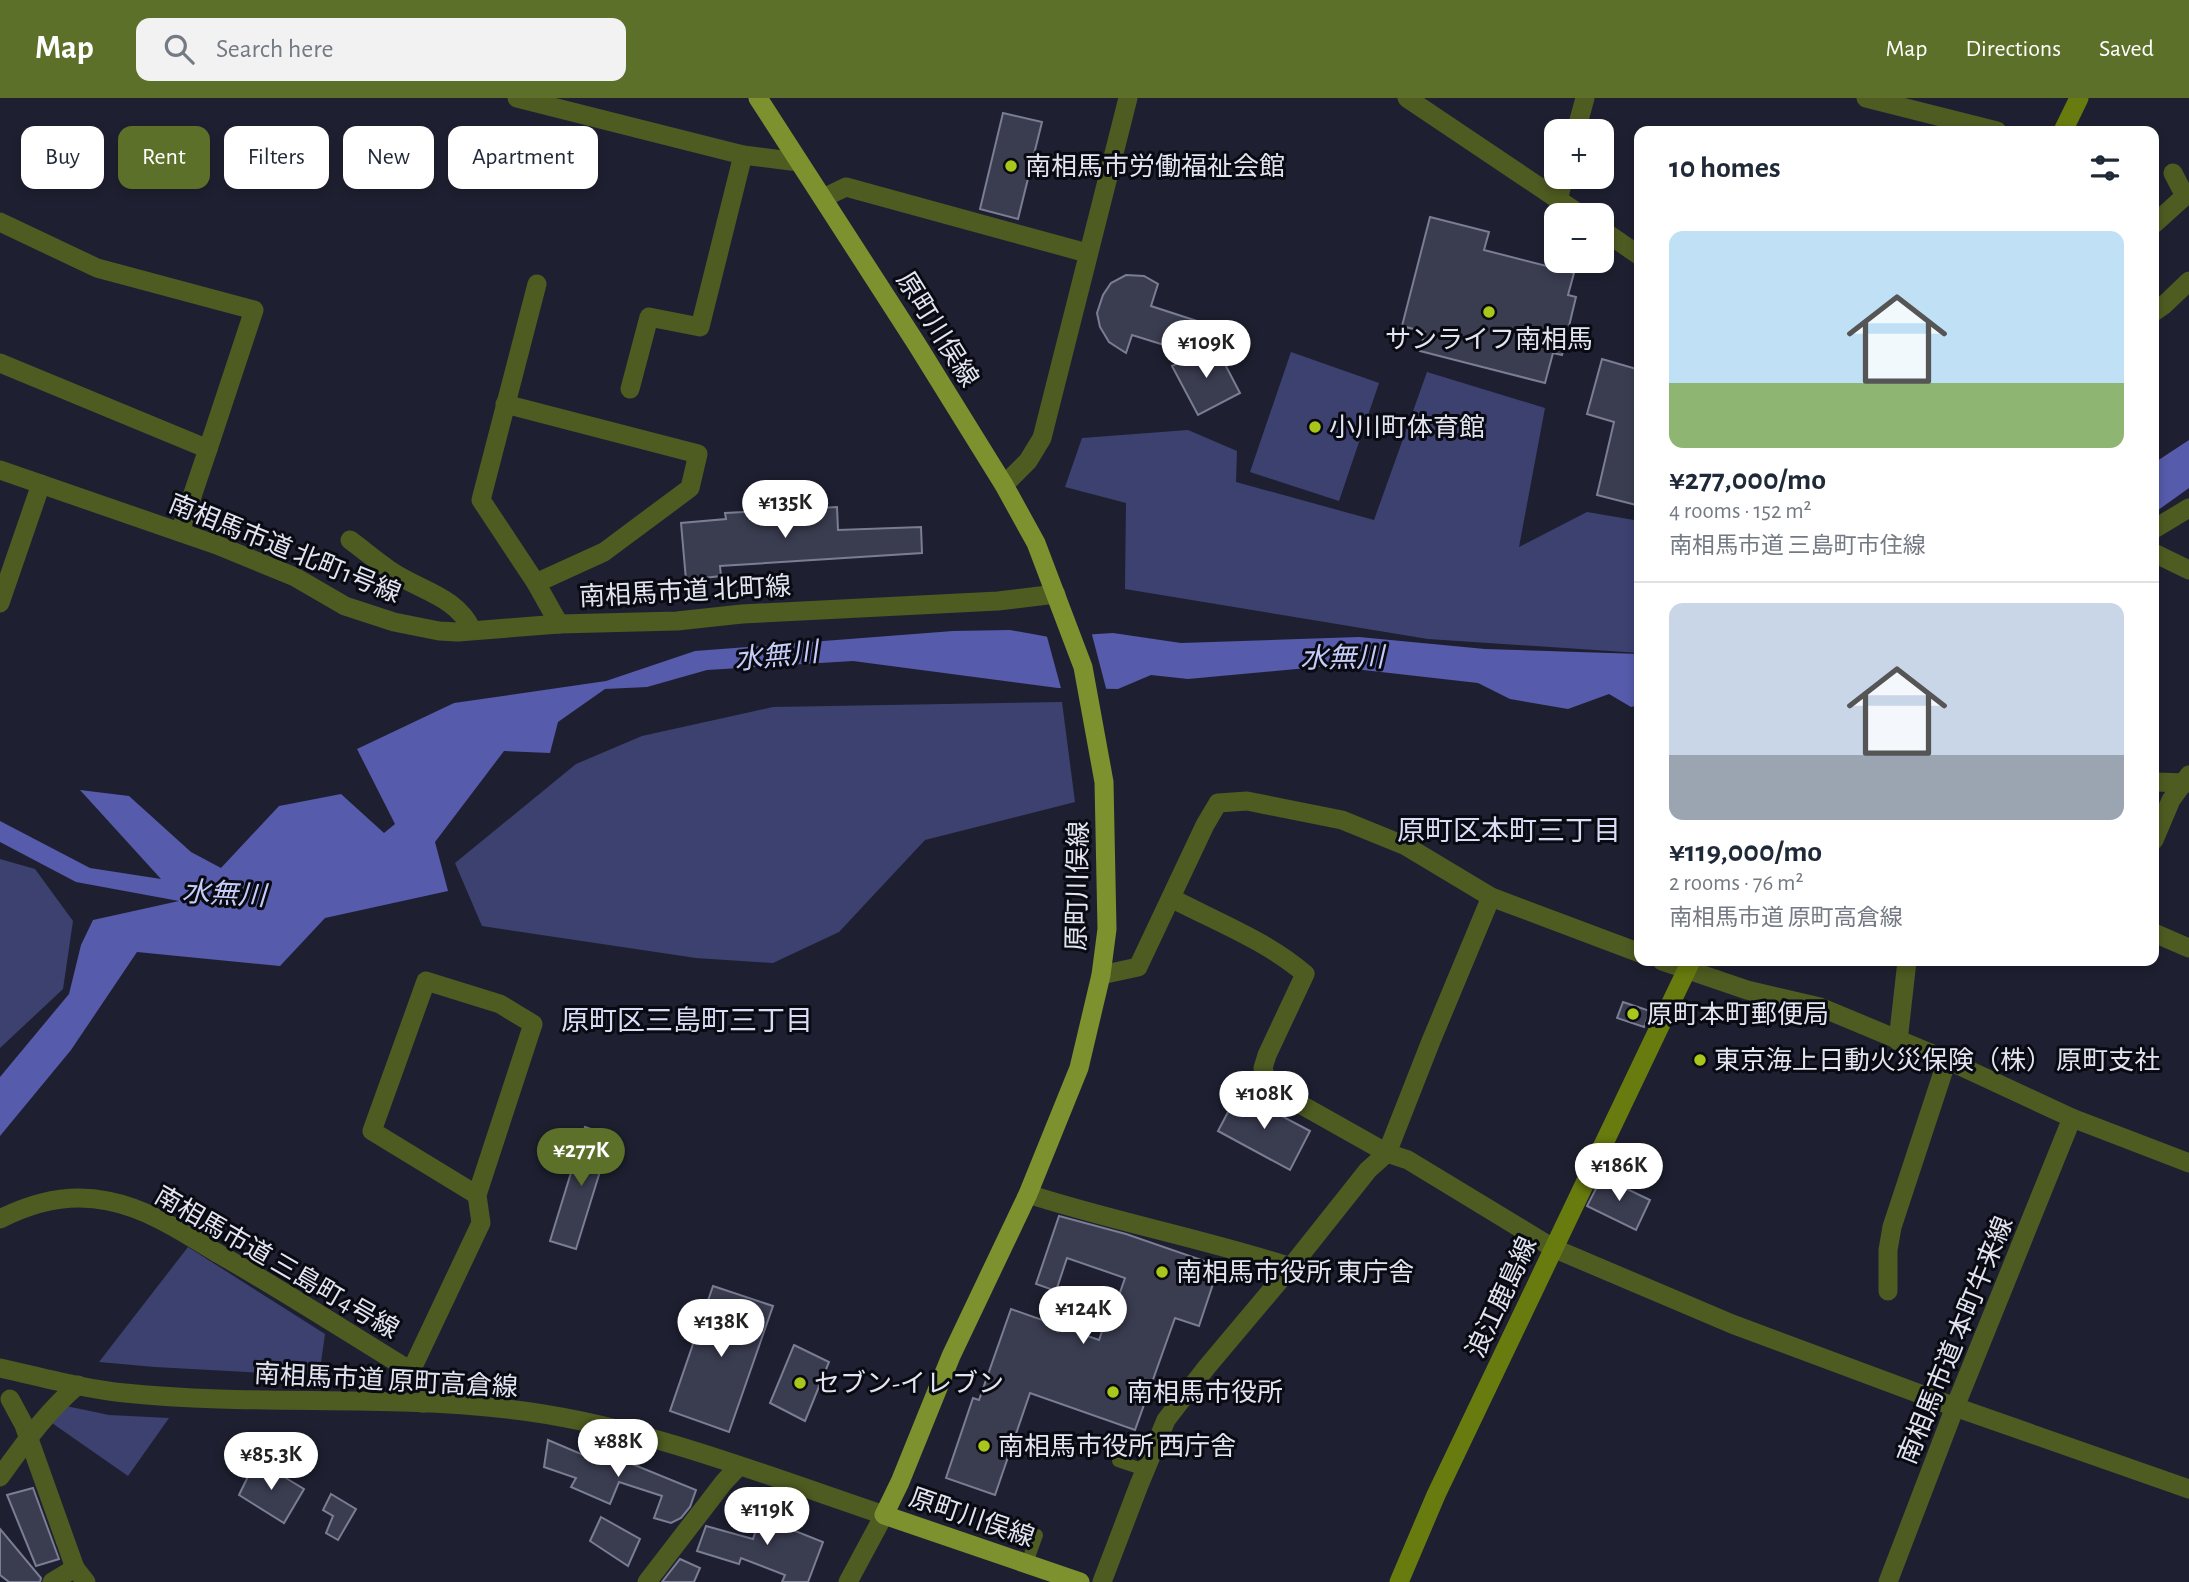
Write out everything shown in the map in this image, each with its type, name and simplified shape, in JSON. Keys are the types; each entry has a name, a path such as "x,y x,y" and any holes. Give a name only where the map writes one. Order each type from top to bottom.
{"main road":[{"name":"原町川俣線","path":"758,98 1004,485 1036,543 1083,667 1104,782 1107,929 1101,975 1079,1068 1028,1194 951,1356 884,1515 1080,1582"},
{"path":"2065,126 2078,98"},
{"name":"浪江鹿島線","path":"1399,1582 1436,1495 1689,966"}],"street":[{"path":"517,98 743,155 799,162"},
{"path":"1004,485 1028,461 1042,438 1128,98"},
{"path":"1407,98 1563,203"},
{"path":"1579,119 1585,98"},
{"path":"1866,98 1977,126"},
{"path":"630,389 649,317 700,327 743,155"},
{"path":"2159,219 2185,196 2173,173"},
{"path":"823,198 846,187 1087,253"},
{"path":"1558,200 1561,189"},
{"path":"0,222 97,268 254,310 180,532"},
{"path":"1614,238 1634,252"},
{"path":"2159,308 2189,281"},
{"name":"南相馬市道 北町線","path":"537,284 481,500 536,583 559,624 677,621 742,614 1058,600"},
{"path":"0,363 208,449"},
{"path":"505,404 698,454 690,488 604,552 536,583"},
{"name":"南相馬市道 北町1号線","path":"0,470 180,532 295,577 345,606 394,622 439,631 559,624"},
{"path":"0,603 41,484"},
{"path":"2159,526 2189,508"},
{"path":"350,540 395,574 453,603 469,622 472,630"},
{"path":"2159,555 2189,570"},
{"path":"2159,782 2188,780"},
{"path":"2159,828 2171,800 2188,780"},
{"path":"1101,975 1138,967 1218,803 1247,801 1342,820 1406,846 1491,897 1634,951"},
{"path":"1102,1582 1166,1420 1206,1367 1291,1267 1368,1170 1387,1153 1435,1029 1491,897"},
{"path":"1171,898 1252,940 1305,974 1267,1055 1263,1068 1268,1086 1387,1153 1408,1160 1553,1248 1732,1324 1955,1407 2189,1489"},
{"path":"2159,935 2189,948"},
{"path":"1691,966 1747,990 1820,1007 1947,1060 2072,1118 2189,1163"},
{"path":"1898,1041 1906,966"},
{"path":"411,1371 481,1223 477,1195 533,1024 500,1004 426,981 372,1130 477,1195"},
{"path":"1888,1291 1888,1250 1892,1227 1947,1060"},
{"name":"南相馬市道 本町牛来線","path":"1888,1582 1955,1407 2072,1118"},
{"path":"1028,1194 1291,1267"},
{"name":"南相馬市道 三島町4号線","path":"0,1219 20,1209 63,1198 109,1201 142,1211 253,1274 411,1371 423,1403"},
{"name":"南相馬市道 原町高倉線","path":"0,1368 122,1393 423,1403 507,1409 574,1420 641,1436 739,1466 884,1515"},
{"path":"0,1477 62,1398 78,1385"},
{"path":"10,1399 29,1438 80,1575 52,1582"},
{"path":"647,1582 739,1466"},
{"path":"848,1582 884,1515"}],"lane":[{"path":"1118,1461 1145,1471"},
{"path":"1027,1563 1037,1535"}],"shaded area":[{"name":"小川町体育館","path":"1291,352 1379,383 1339,501 1250,472"},
{"path":"1427,372 1545,408 1519,547 1587,512 1634,520 1634,653 1428,639 1125,589 1126,503 1065,487 1082,438 1188,430 1237,451 1236,482 1374,520"},
{"path":"1062,702 1075,802 925,840 839,932 773,963 696,958 482,926 455,863 576,764 642,736 773,707"},
{"path":"0,859 35,869 73,921 63,989 0,1048"},
{"path":"188,1247 325,1334 319,1376 99,1362"},
{"path":"66,1406 109,1415 169,1418 128,1476 52,1423"}],"water":[{"path":"2189,440 2189,488 2159,509 2159,460"},
{"name":"水無川","path":"1010,630 1049,637 1113,633 1181,643 1359,637 1485,649 1634,654 1634,706 1609,694 1568,709 1510,699 1478,683 1328,666 1188,679 1151,675 1118,689 1058,688 853,661 707,670 647,687 605,689 558,722 550,753 504,751 435,842 448,891 325,918 280,966 137,952 71,1050 0,1136 0,1077 69,994 81,945 93,920 179,901 76,882 0,842 0,821 90,868 161,879 80,790 129,796 191,852 221,868 279,806 341,794 384,833 395,824 357,749 454,703 606,681 695,651 953,631"}],"pier":[{"path":"1091,631 1107,692 1062,692 1046,633"}],"building":[{"name":"南相馬市労働福祉会館","path":"1003,113 1042,122 1018,219 980,209"},
{"name":"サンライフ南相馬","path":"1430,217 1489,232 1484,250 1544,265 1544,273 1574,273 1568,295 1576,297 1562,355 1553,353 1545,383 1420,351 1425,332 1402,326"},
{"path":"1126,275 1144,276 1158,284 1151,306 1203,323 1193,354 1132,335 1126,353 1109,342 1100,327 1097,313 1103,295 1111,283"},
{"path":"1215,345 1240,393 1198,415 1172,366"},
{"path":"1602,359 1634,368 1634,504 1597,495 1614,422 1587,414"},
{"path":"837,507 838,530 921,527 922,553 720,566 721,576 686,580 681,523 726,519 725,513"},
{"path":"1623,1002 1650,1011 1644,1027 1617,1018"},
{"path":"1238,1093 1310,1131 1290,1170 1218,1131"},
{"path":"585,1127 611,1136 576,1249 550,1241"},
{"path":"1602,1177 1650,1200 1636,1230 1587,1206"},
{"path":"1059,1216 1126,1234 1219,1266 1199,1326 1175,1318 1135,1430 1030,1393 995,1495 946,1478 973,1398 979,1400 1011,1309 1099,1340 1107,1317 1111,1318 1125,1278 1067,1258 1056,1291 1036,1284"},
{"path":"713,1286 773,1306 729,1432 670,1411"},
{"name":"セブン-イレブン","path":"794,1345 829,1362 805,1421 770,1403"},
{"path":"548,1440 588,1457 590,1451 610,1455 696,1490 690,1507 681,1518 671,1523 654,1518 662,1496 619,1482 610,1504 571,1487 576,1478 544,1467"},
{"path":"256,1460 304,1489 284,1523 239,1495"},
{"path":"33,1488 59,1559 36,1566 7,1495"},
{"path":"331,1494 356,1509 338,1540 326,1533 333,1516 323,1510"},
{"path":"764,1506 795,1515 790,1529 823,1542 808,1582 782,1582 785,1575 741,1558 739,1564 697,1551 706,1526 753,1539"},
{"path":"601,1517 640,1539 628,1566 590,1541"},
{"path":"0,1529 41,1578 40,1582 9,1582 0,1575"},
{"path":"680,1559 700,1568 694,1582 662,1582"}],"place":[{"name":"南相馬市労働福祉会館","path":"1011,166"},
{"name":"サンライフ南相馬","path":"1489,312"},
{"name":"小川町体育館","path":"1315,427"},
{"name":"原町本町郵便局","path":"1633,1014"},
{"name":"東京海上日動火災保険（株） 原町支社","path":"1700,1060"},
{"name":"南相馬市役所 東庁舎","path":"1162,1272"},
{"name":"セブン-イレブン","path":"800,1383"},
{"name":"南相馬市役所","path":"1113,1392"},
{"name":"南相馬市役所 西庁舎","path":"984,1446"}],"district":[{"name":"原町区本町三丁目","path":"1509,830"},
{"name":"原町区三島町三丁目","path":"687,1020"}]}
